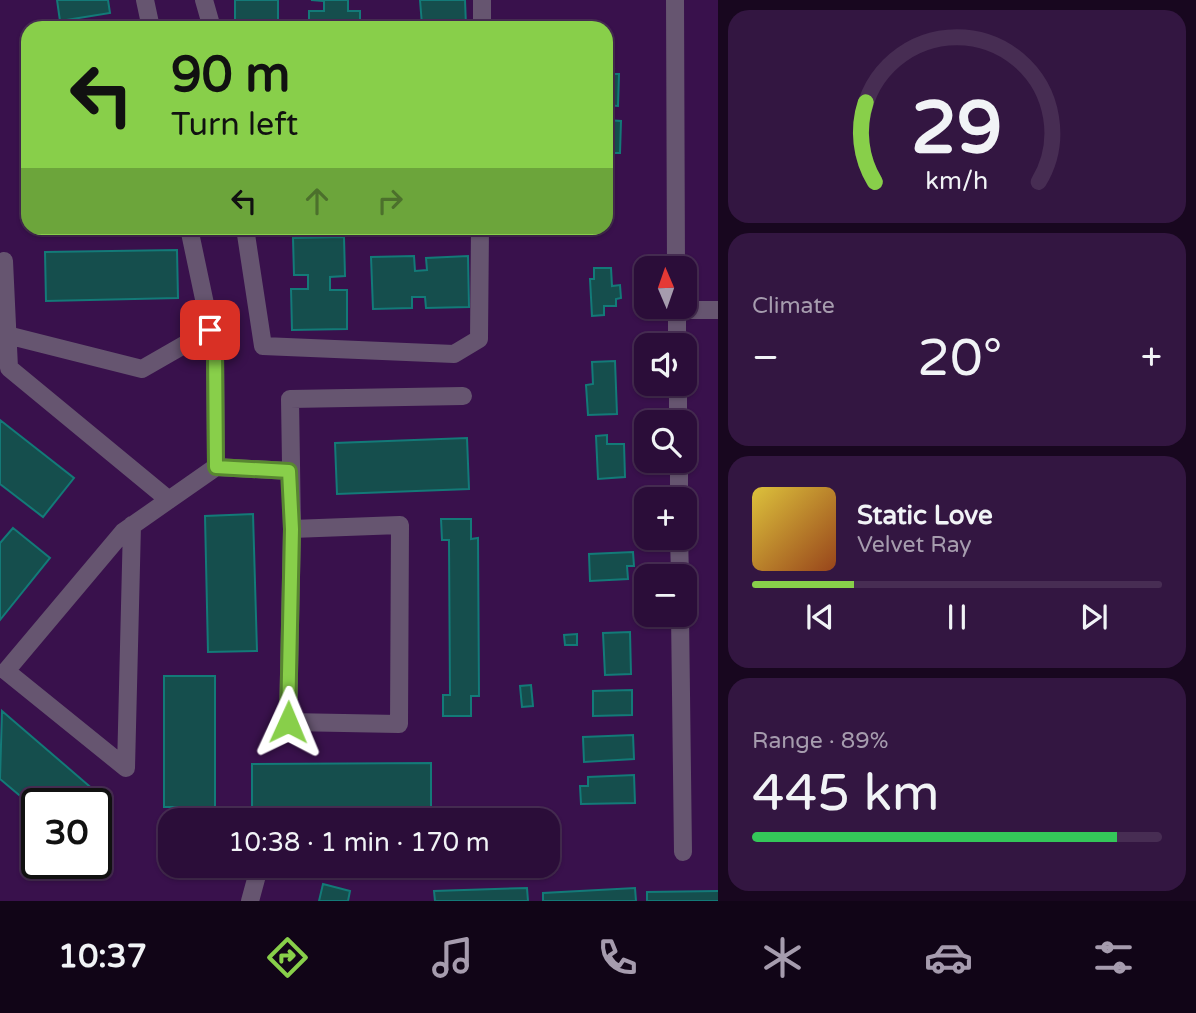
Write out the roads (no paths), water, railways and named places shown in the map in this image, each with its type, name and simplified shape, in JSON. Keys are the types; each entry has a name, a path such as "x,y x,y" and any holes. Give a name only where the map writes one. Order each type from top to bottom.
{"street":[{"path":"145,0 150,21"},
{"path":"204,0 210,21"},
{"path":"482,0 482,21"},
{"path":"675,0 676,256"},
{"path":"190,235 215,351 216,467"},
{"path":"247,235 263,346 454,354 479,339 480,235"},
{"path":"4,261 9,368 169,500"},
{"path":"697,309 718,310"},
{"path":"7,335 142,369 210,330"},
{"path":"292,529 400,525 399,724 288,722 292,529 289,471 290,399 463,396"},
{"path":"132,525 126,768 6,671 123,531 216,467 289,471"},
{"path":"680,627 683,852"},
{"path":"250,901 256,878"}]}
